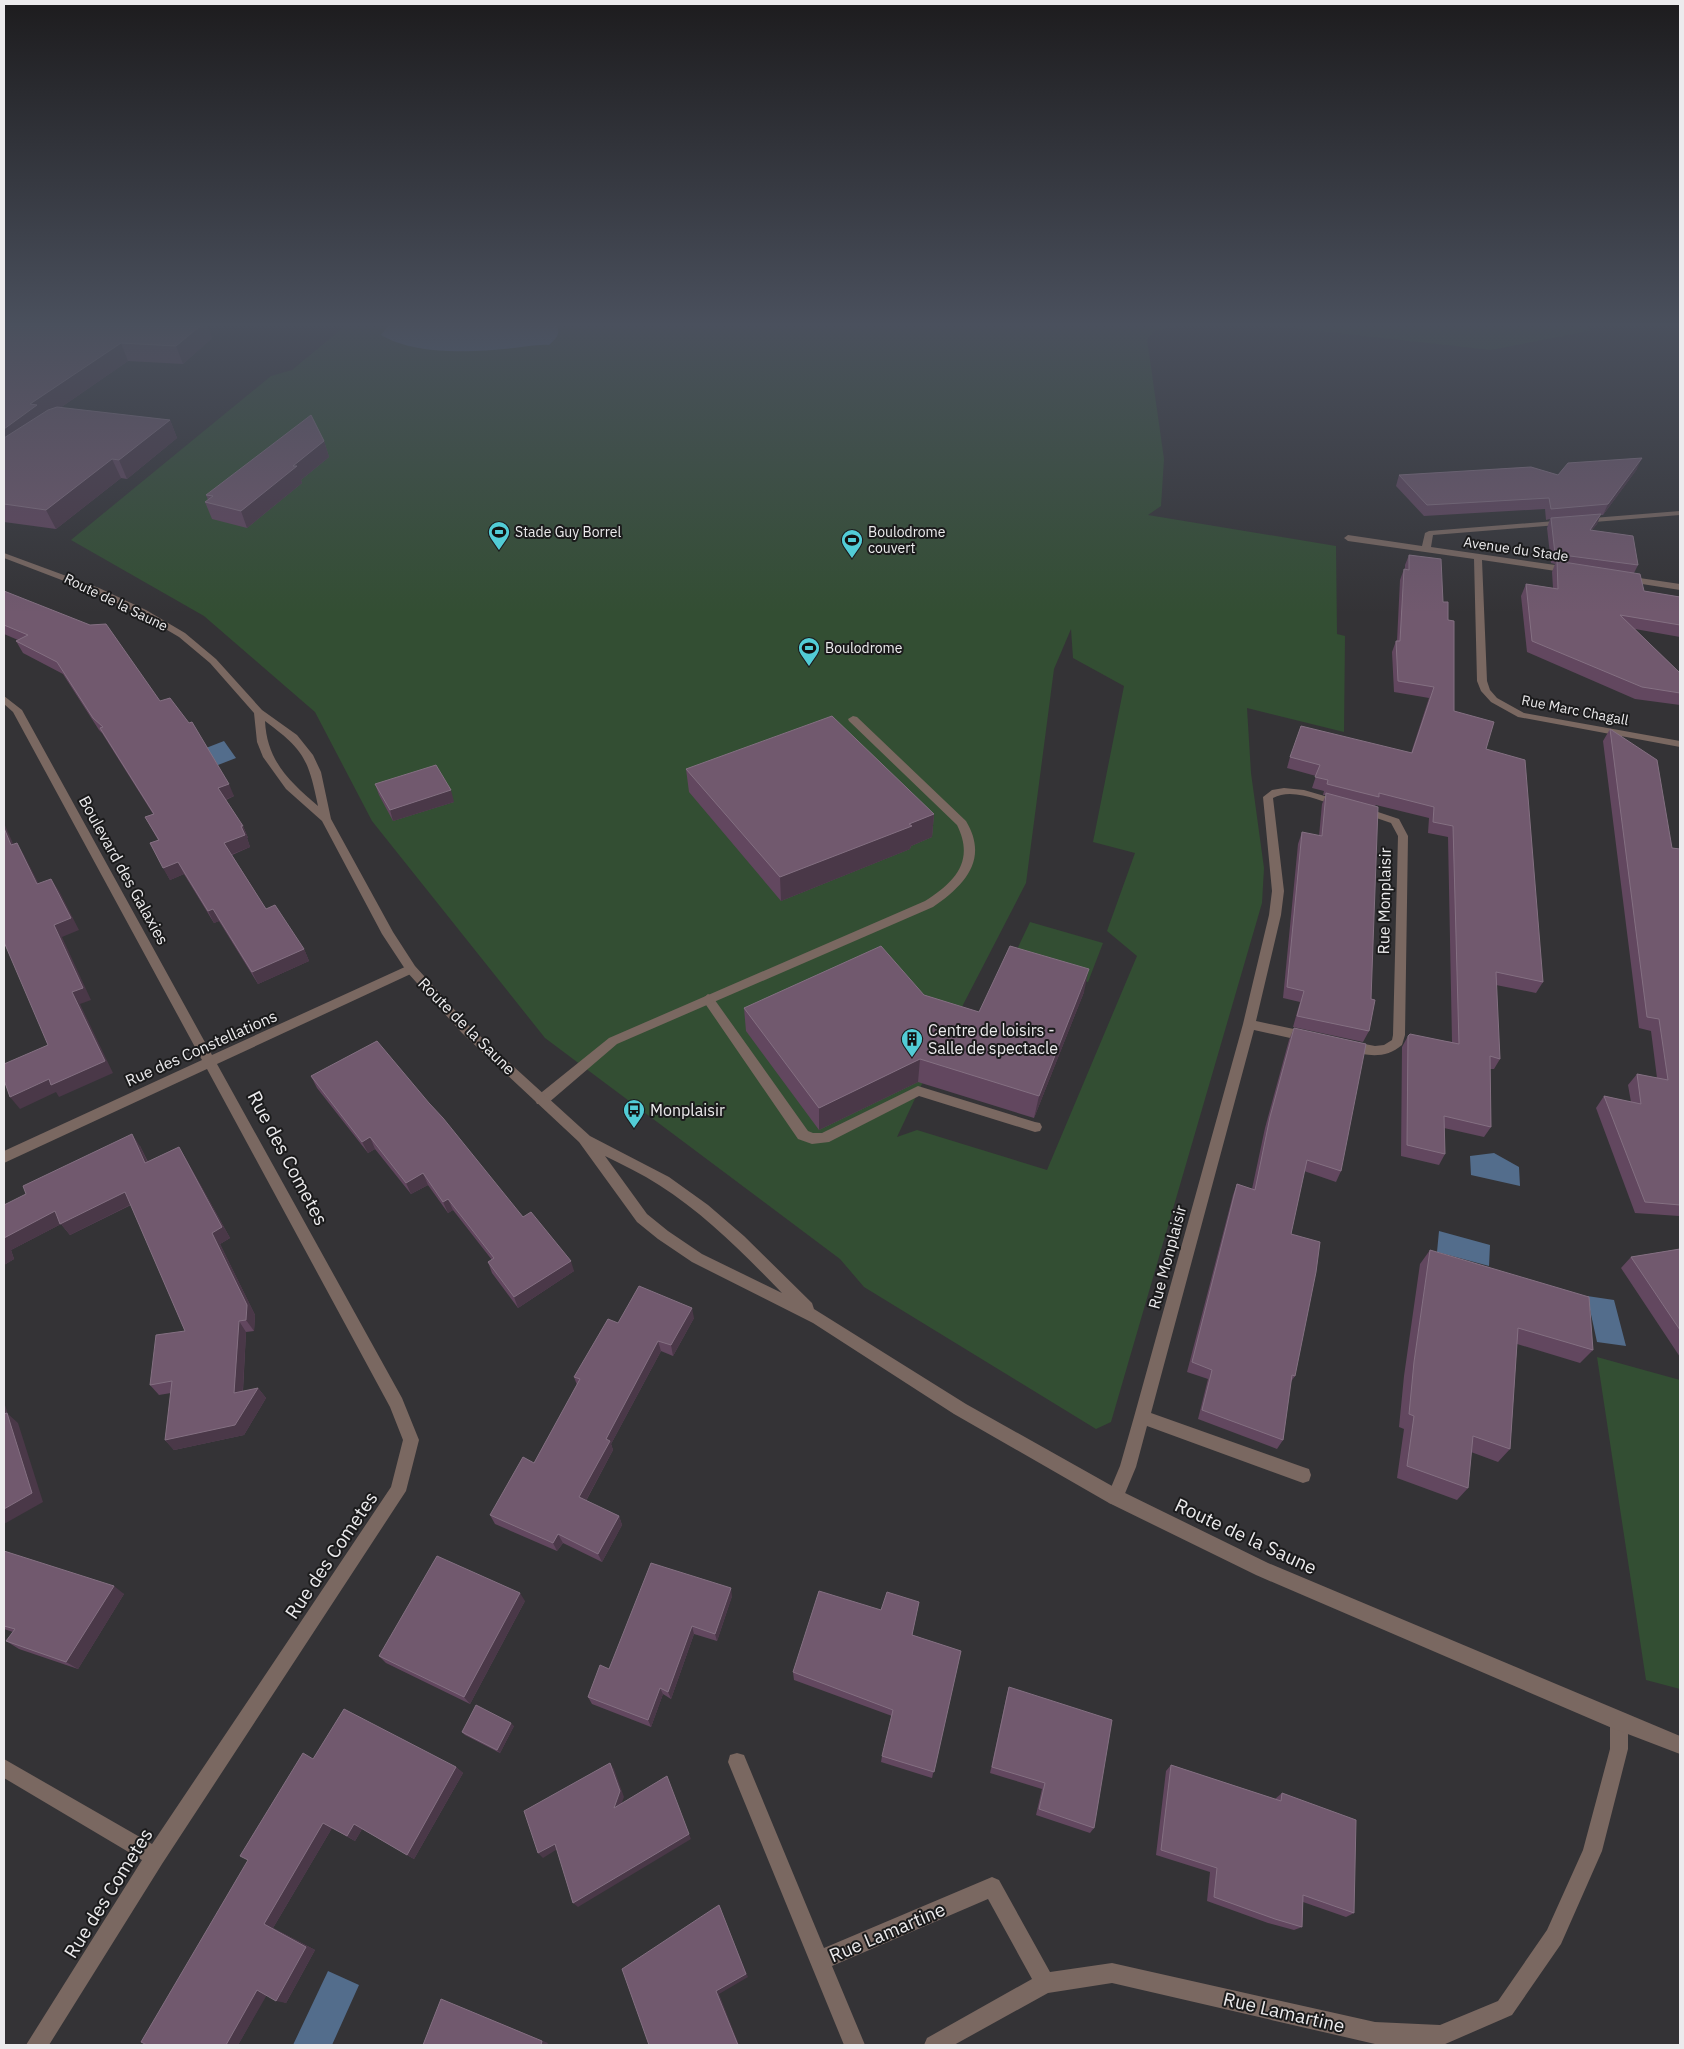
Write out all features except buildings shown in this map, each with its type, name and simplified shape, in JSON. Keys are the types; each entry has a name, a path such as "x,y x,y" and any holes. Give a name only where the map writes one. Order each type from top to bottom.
{"street":[{"path":"1426,549 1429,533 1680,513"},
{"name":"Avenue du Stade","path":"1348,538 1574,571"},
{"name":"Route de la Saune","path":"4,556 96,590 172,628 213,661 259,712 293,738 308,757 316,772 326,818 384,927 411,969 466,1030 584,1138 642,1218 663,1234 697,1258 818,1318 960,1409 1115,1498 1262,1569 1619,1721 1680,1744"},
{"name":"Rue Marc Chagall","path":"1478,557 1482,681 1486,691 1494,700 1505,708 1531,718 1680,744"},
{"path":"1613,577 1680,586"},
{"name":"Boulevard des Galaxies","path":"4,699 17,710 211,1062"},
{"name":"Route de la Saune","path":"259,712 263,746 276,769 285,783 326,818"},
{"path":"542,1100 558,1089 594,1054 614,1041 928,904 941,896 959,880 971,857 972,846 969,835 962,824 853,719"},
{"name":"Rue Monplaisir","path":"1115,1498 1128,1467 1142,1417 1249,1024 1275,916 1278,891 1268,797 1273,793 1283,791 1295,792 1387,817 1395,821 1403,836 1398,1042 1385,1050 1374,1051 1336,1043"},
{"name":"Rue des Constellations","path":"4,1156 411,969"},
{"path":"708,999 803,1135 812,1139 824,1138 918,1091 1035,1127"},
{"path":"1249,1024 1317,1039"},
{"name":"Rue des Cometes","path":"37,2045 155,1857 398,1492 411,1440 396,1403 211,1062"},
{"name":"Route de la Saune","path":"584,1138 664,1181 697,1205 729,1231 818,1318"},
{"path":"1142,1417 1303,1475"},
{"name":"Rue Lamartine","path":"934,2045 1045,1983 1112,1973 1384,2034 1440,2036 1505,2008 1554,1937 1592,1851 1619,1749 1619,1721"},
{"name":"Rue Lamartine","path":"736,1762 854,2045"},
{"path":"4,1768 155,1857"},
{"name":"Rue Lamartine","path":"819,1961 992,1887 1045,1983"}],"green space":[{"path":"215,422 1159,422 1164,459 1161,506 1148,515 1336,546 1337,634 1345,636 1344,732 1247,708 1251,773 1264,868 1262,903 1111,1422 1096,1429 864,1287 840,1259 545,1038 372,821 315,712 204,616 71,540","holes":["1071,629 1073,658 1124,686 1093,842 1135,853 1107,931 1137,956 1047,1170 917,1130 897,1137 920,1088 1026,883 1054,669"]},
{"path":"1030,922 1103,943 1088,982 1012,960"},
{"path":"1597,1357 1680,1380 1680,1689 1646,1680"}],"water":[{"path":"224,741 236,758 218,765 206,748"},
{"path":"1494,1153 1519,1167 1520,1186 1471,1175 1470,1156"},
{"path":"1439,1231 1490,1245 1489,1266 1437,1252"},
{"path":"1587,1296 1614,1300 1626,1346 1597,1342"},
{"path":"328,1971 359,1985 332,2045 293,2045"}],"place":[{"name":"Stade Guy Borrel","path":"499,551"},
{"name":"Boulodrome couvert","path":"852,559"},
{"name":"Boulodrome","path":"809,667"},
{"name":"Centre de loisirs - Salle de spectacle","path":"912,1058"},
{"name":"Monplaisir","path":"634,1129"}]}
